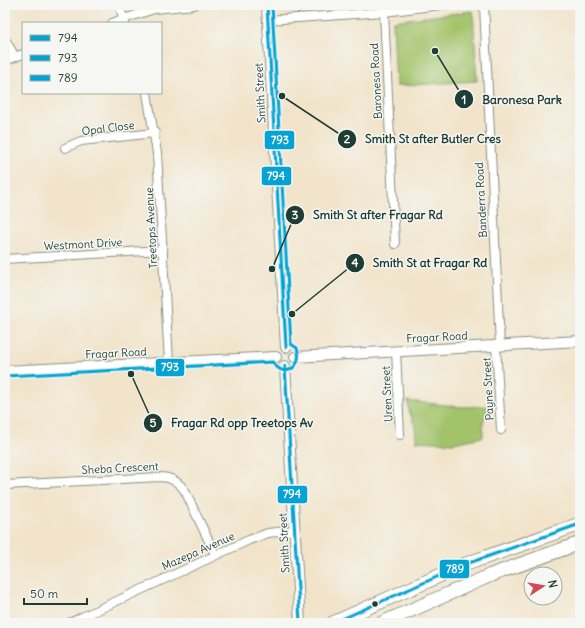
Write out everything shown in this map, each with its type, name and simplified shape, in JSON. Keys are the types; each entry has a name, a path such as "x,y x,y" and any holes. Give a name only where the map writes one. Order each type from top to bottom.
{"highway":[{"path":"333,623 466,564 580,524"},
{"path":"382,623 491,575 580,543"}],"street":[{"path":"119,5 124,21 154,9 194,5"},
{"name":"Smith Street","path":"267,5 286,347"},
{"path":"268,20 384,12 440,5"},
{"name":"Banderra Road","path":"484,5 498,346"},
{"name":"Baronesa Road","path":"384,12 395,244"},
{"path":"5,39 19,55 5,61"},
{"name":"Treetops Avenue","path":"147,94 155,133 169,362"},
{"name":"Opal Close","path":"65,148 81,141 155,133"},
{"name":"Westmont Drive","path":"5,259 163,250"},
{"name":"Fragar Road","path":"295,357 580,341"},
{"name":"Payne Street","path":"498,346 501,430"},
{"path":"286,347 291,349 295,357 291,364 286,366 280,364 276,357 280,349 286,347"},
{"name":"Uren Street","path":"396,351 400,435"},
{"name":"Fragar Road","path":"5,371 276,357"},
{"name":"Smith Street","path":"286,366 300,623"},
{"name":"Sheba Crescent","path":"5,485 160,477 170,478 178,483 185,491 215,554"},
{"name":"Mazepa Avenue","path":"69,623 215,554 268,533 295,530"}],"green space":[{"path":"473,11 477,81 396,86 393,21"},
{"path":"408,401 463,407 489,406 483,422 483,437 453,443 416,441 415,426 409,411"}],"transit line":[{"name":"794","path":"267,5 286,347"},
{"name":"793","path":"5,376 273,362 282,370 291,369 295,366 298,361 298,355 297,348 291,344 272,5"},
{"name":"794","path":"285,366 300,623"},
{"name":"789","path":"333,623 466,564 580,524"}],"place":[{"name":"Baronesa Park","path":"435,51"},
{"name":"Smith St after Butler Cres","path":"282,96"},
{"name":"Smith St after Fragar Rd","path":"272,269"},
{"name":"Smith St at Fragar Rd","path":"292,314"},
{"name":"Fragar Rd opp Treetops Av","path":"131,374"}]}
